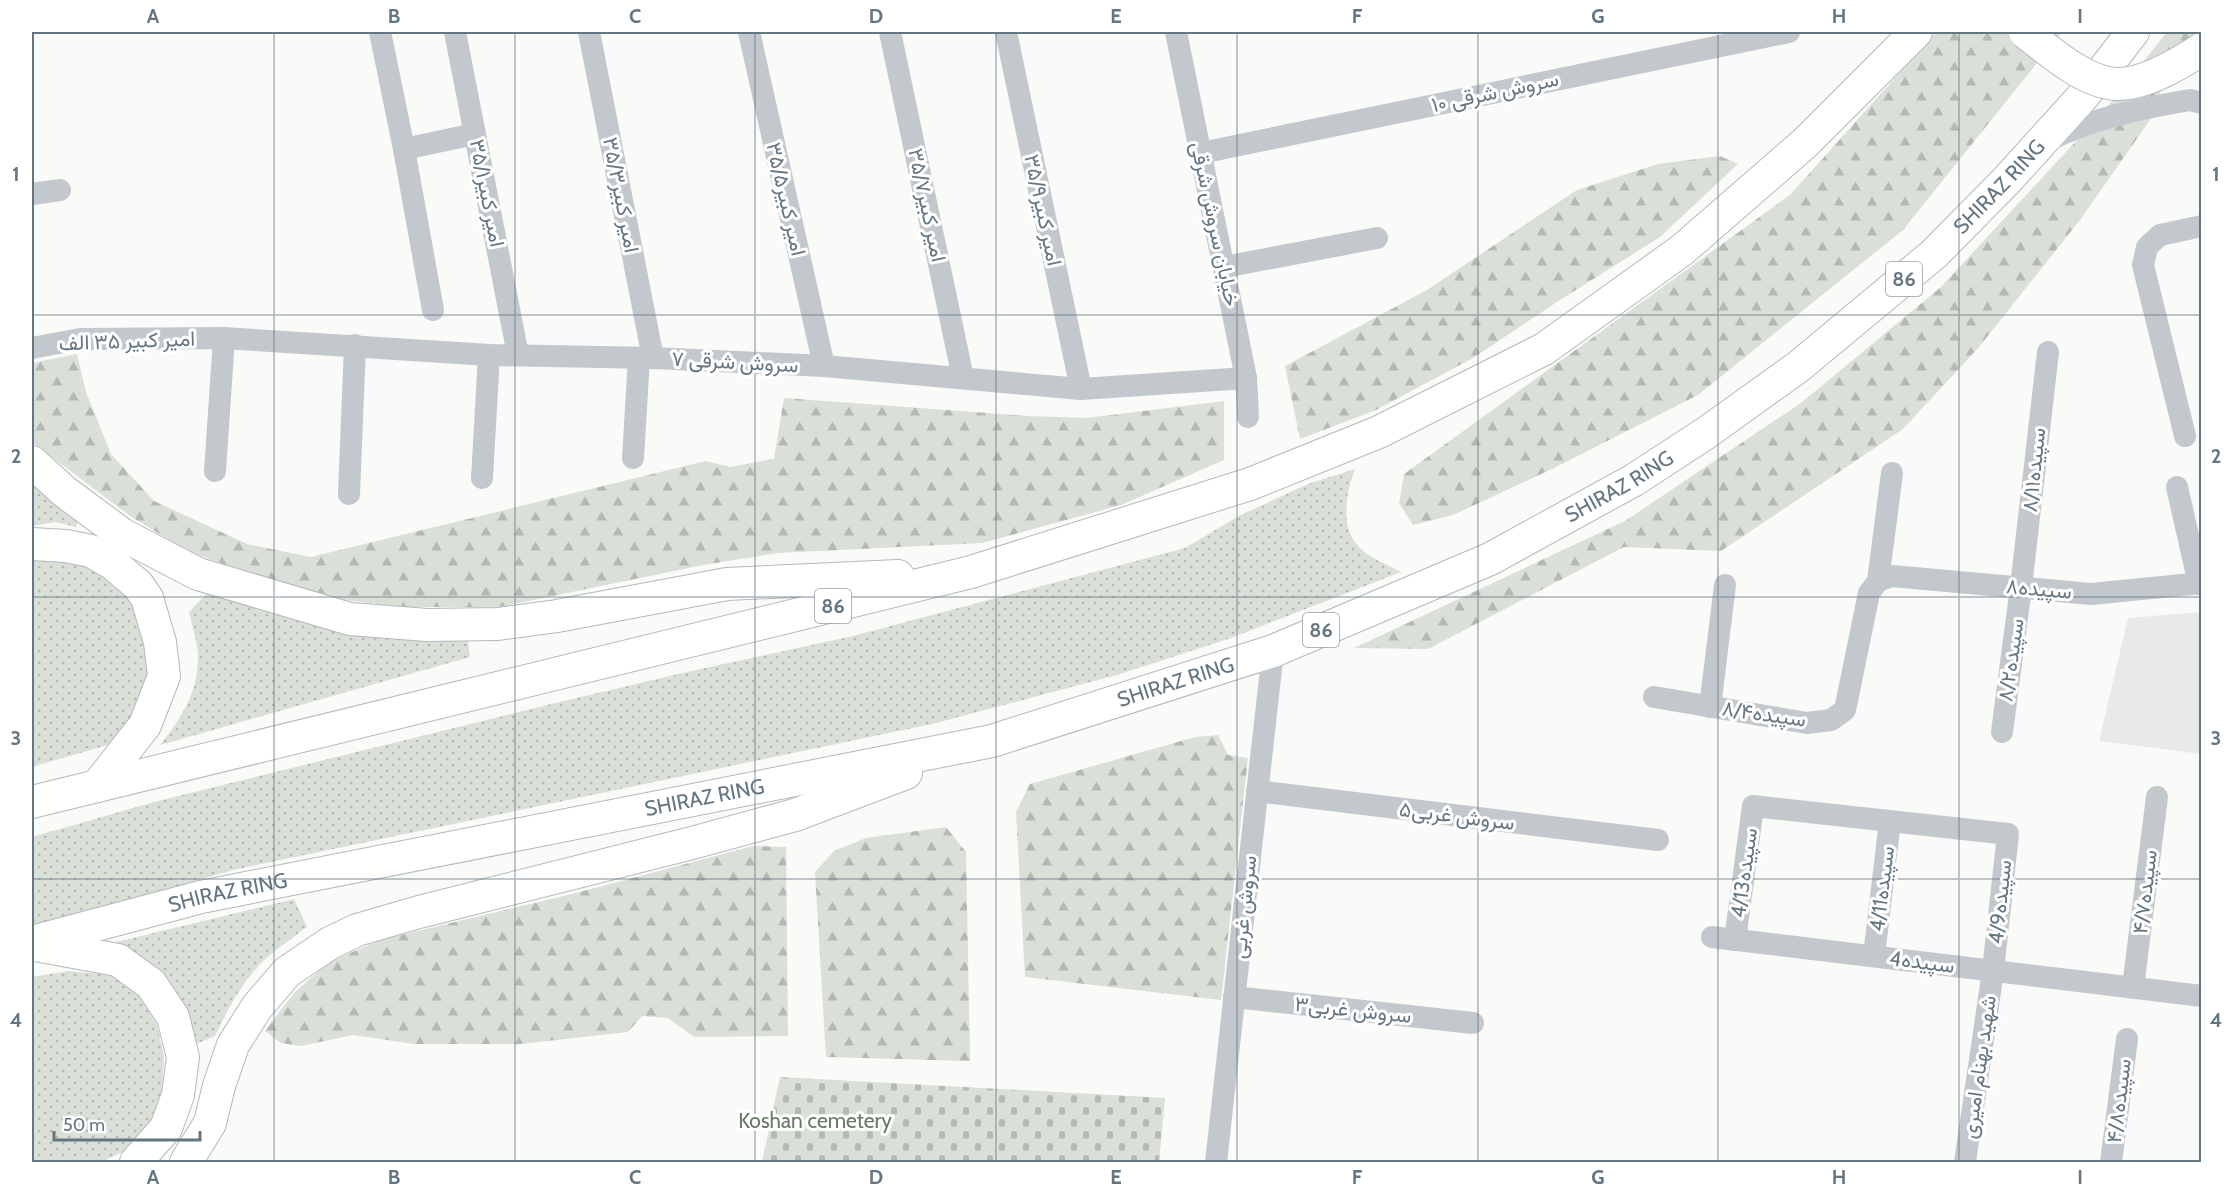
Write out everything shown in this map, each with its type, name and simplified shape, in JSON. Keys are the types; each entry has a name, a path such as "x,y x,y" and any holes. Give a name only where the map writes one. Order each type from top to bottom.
{"highway":[{"name":"86","path":"32,802 971,572 1250,484 1379,432 1544,349 1682,250 1805,143 1916,32"},
{"path":"2025,32 2052,54 2087,76 2116,84 2151,77 2202,51"},
{"name":"SHIRAZ RING","path":"32,943 201,897 992,741 1273,651 1490,559 1634,480 1706,433 1798,367 1934,254 2084,95 2133,32"},
{"path":"32,462 65,492 123,535 198,573 350,619 428,625 498,624 556,616 727,584 971,572"},
{"path":"32,544 66,546 92,551 112,563 138,585 147,598 160,642 164,675 145,725 97,786"},
{"name":"86","path":"186,1162 210,1123 219,1086 233,1045 257,1007 287,972 330,943 357,930 419,912 681,846 795,814 992,741"},
{"path":"32,943 118,960 151,984 173,1017 183,1057 178,1095 166,1128 136,1162"}],"street":[{"path":"380,32 433,310"},
{"name":"امیر کبیر۳۵/۱","path":"455,32 518,354"},
{"name":"امیر کبیر۳۵/۳","path":"589,32 646,358 633,458"},
{"name":"امیر کبیر۳۵/۵","path":"749,32 824,366"},
{"name":"امیر کبیر۳۵/۷","path":"890,32 963,378"},
{"name":"امیر کبیر۳۵/۹","path":"1006,32 1081,389"},
{"name":"خیابان سروش شرقی","path":"1176,32 1246,378 1248,417"},
{"name":"سروش شرقی ۱۰","path":"1201,153 1789,32"},
{"path":"2196,101 2177,88 2176,70 2186,56 2202,51"},
{"path":"2040,144 2078,126 2108,116 2196,101"},
{"path":"404,149 475,134"},
{"path":"32,194 60,190"},
{"path":"2185,436 2143,266 2147,247 2160,235 2202,226"},
{"path":"1224,267 1377,238"},
{"path":"215,471 224,338"},
{"name":"سروش شرقی ۷","path":"224,338 489,354 824,366 1081,389 1246,378"},
{"name":"امیر کبیر ۳۵ الف","path":"32,348 80,339 224,338"},
{"path":"349,494 356,345"},
{"name":"سپیده۸/۱۱","path":"2021,587 2048,352"},
{"path":"482,478 489,354"},
{"name":"سپیده۸/۴","path":"1654,697 1807,723 1831,720 1845,710 1869,593 1878,581 1892,473"},
{"path":"2177,487 2200,583"},
{"name":"سپیده۸","path":"1878,581 1892,576 2091,594 2200,583"},
{"path":"1710,707 1725,585"},
{"name":"سپیده۸/۲","path":"2002,732 2021,587"},
{"name":"سروش غربی","path":"1216,1162 1273,651"},
{"name":"سروش غربی۵","path":"1257,791 1658,840"},
{"name":"سپیده۴/۷","path":"2133,987 2157,797"},
{"name":"4/13سپیده","path":"1735,940 1753,806 1890,821"},
{"name":"4/9سپیده","path":"1890,821 2008,834 1993,971"},
{"name":"4/11سپیده","path":"1874,956 1890,821"},
{"name":"4سپیده","path":"1712,937 2202,996"},
{"name":"شهید بهنام امیری","path":"1965,1162 1993,971"},
{"name":"سروش غربی۳","path":"1234,997 1473,1023"},
{"name":"سپیده۴/۸","path":"2112,1162 2127,1039"}],"shaded area":[{"path":"2201,612 2201,754 2099,741 2128,618"}],"green space":[{"path":"1936,32 2062,32 1903,230 1698,395 1554,468 1453,515 1413,525 1399,503 1404,474 1790,195"},
{"path":"2167,32 2201,32 2201,39 2167,55 2157,110 2080,220 1979,347 1903,429 1721,551 1624,547 1428,649 1354,648 1625,521 1801,403 1941,287 2103,112"},
{"path":"1720,156 1738,164 1660,237 1473,358 1376,410 1300,439 1285,366 1427,290 1577,190 1658,164"},
{"path":"77,354 86,392 111,454 154,501 247,544 311,557 706,461 730,467 774,459 784,398 1028,416 1087,418 1224,401 1224,460 1121,505 982,543 778,553 703,565 500,607 403,607 320,597 189,552 130,516 32,442 32,363"},
{"path":"1355,469 1346,510 1349,531 1353,540 1374,559 1401,572 1231,638 1117,675 932,724 233,870 32,928 32,837 154,802 547,705 853,636 1185,548 1239,516 1308,484"},
{"path":"32,470 81,510 76,527 55,522 32,526"},
{"path":"67,555 125,582 159,667 136,728 108,745 32,767 32,559"},
{"path":"216,584 467,631 470,657 160,745 182,714 196,680 198,654 189,612"},
{"path":"1218,735 1228,755 1248,758 1221,1000 1025,977 1016,812 1030,784 1195,737"},
{"path":"946,827 966,852 970,1061 826,1057 815,872 834,851 866,838"},
{"path":"753,846 786,847 788,1036 694,1037 668,1018 642,1016 628,1032 521,1044 414,1044 353,1035 301,1046 281,1043 265,1031 294,993 329,962 380,940 576,893"},
{"path":"294,899 307,927 270,955 252,973 232,1003 215,1036 193,1045 130,950 116,942"},
{"path":"68,971 111,975 139,996 157,1025 164,1056 162,1092 149,1124 123,1152 101,1162 32,1162 32,977"},
{"name":"Koshan cemetery","path":"780,1077 1165,1098 1159,1162 762,1162"}]}
